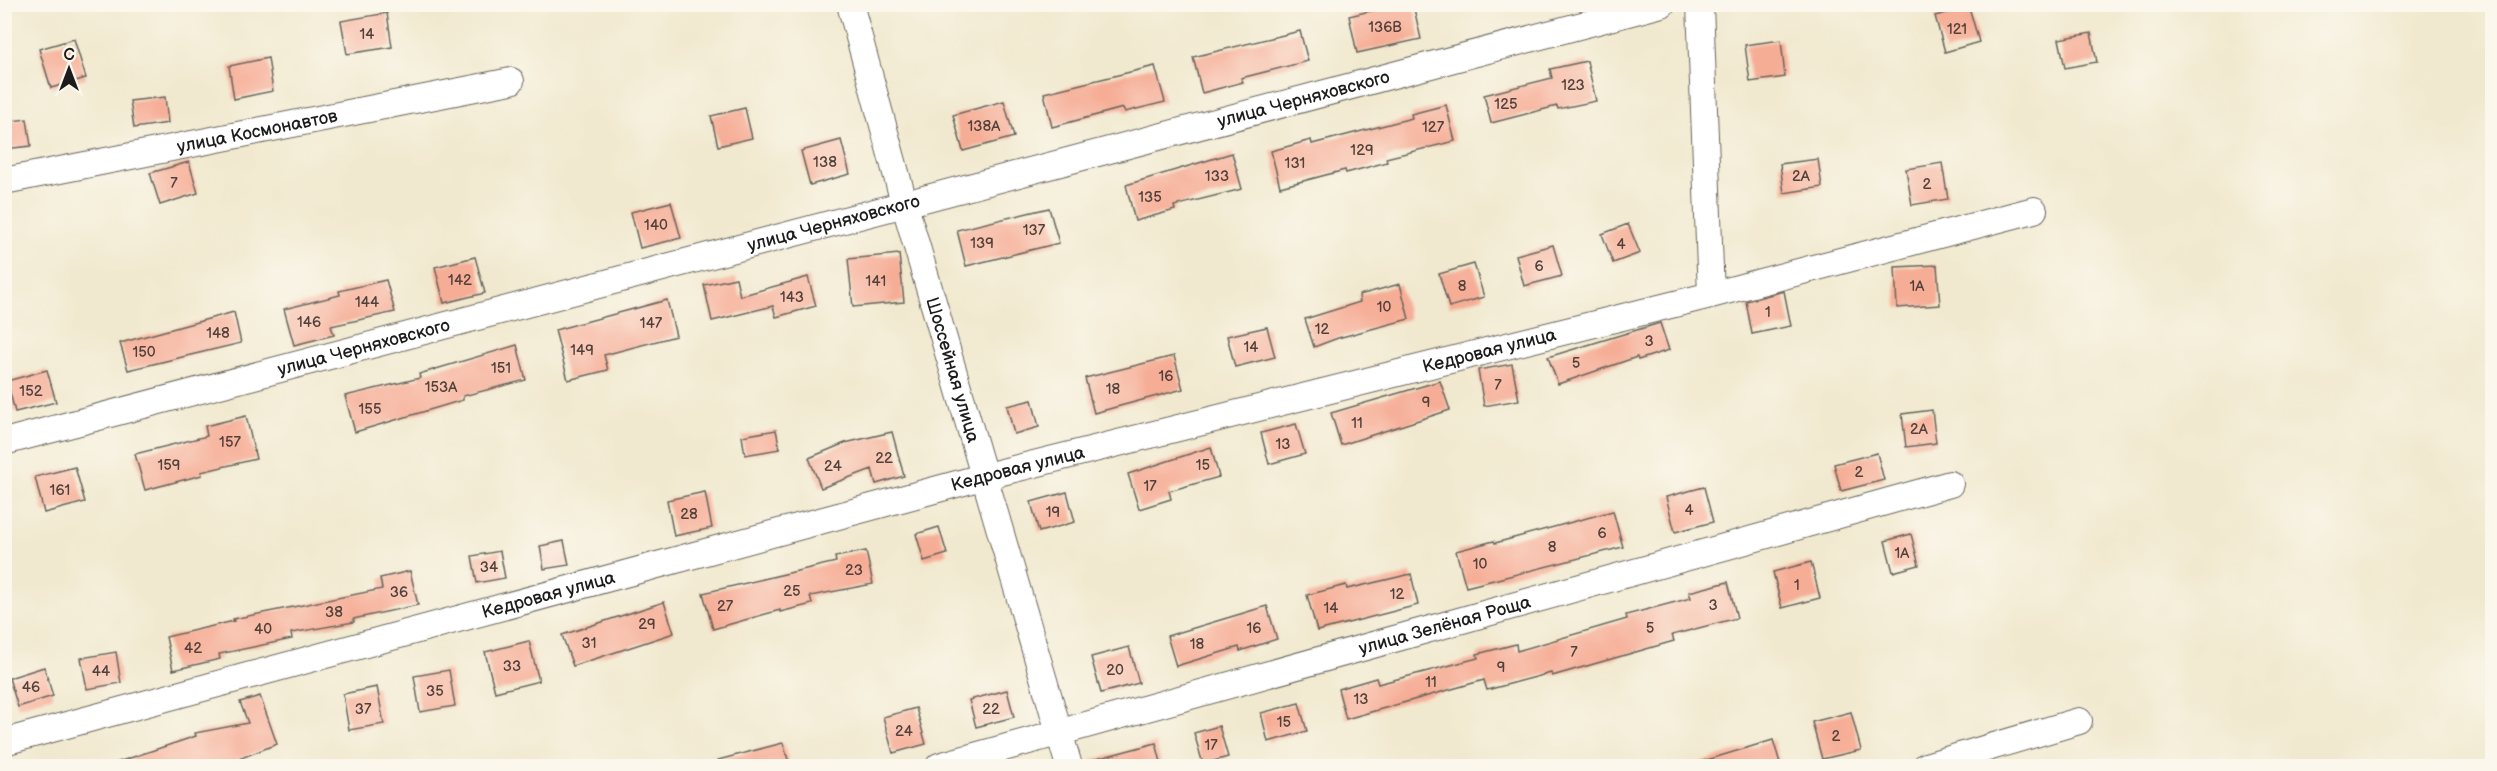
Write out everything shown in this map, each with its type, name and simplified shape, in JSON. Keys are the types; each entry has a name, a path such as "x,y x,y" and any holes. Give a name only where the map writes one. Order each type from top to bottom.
{"street":[{"name":"Шоссейная улица","path":"850,4 905,206 986,476 1069,766"},
{"name":"улица Черняховского","path":"4,442 905,206 1662,4"},
{"path":"1700,4 1711,295"},
{"name":"улица Космонавтов","path":"4,181 511,81"},
{"name":"Кедровая улица","path":"4,742 986,476 1711,295 2034,210"},
{"name":"улица Зелёная Роща","path":"939,766 1950,484"},
{"path":"1926,766 2079,721"}],"building":[{"path":"1400,4 1413,4 1421,39 1357,53 1349,16"},
{"path":"1969,7 1979,42 1945,52 1935,16"},
{"path":"387,13 392,47 347,54 341,21"},
{"path":"1300,31 1308,61 1241,78 1243,82 1202,93 1193,57"},
{"path":"2091,33 2097,62 2065,68 2059,39"},
{"path":"74,39 86,78 51,88 39,49"},
{"path":"1781,40 1785,77 1750,82 1745,45"},
{"path":"268,58 273,91 234,99 229,66"},
{"path":"1587,61 1596,101 1558,109 1557,106 1491,123 1484,95 1552,78 1550,69"},
{"path":"1155,66 1165,102 1125,112 1123,108 1052,127 1044,93"},
{"path":"165,97 168,123 134,128 130,101"},
{"path":"1004,101 1014,137 963,151 953,115"},
{"path":"1446,105 1455,141 1386,158 1387,162 1346,173 1345,170 1280,187 1271,151 1311,140 1312,144 1412,118 1411,114"},
{"path":"745,108 752,138 718,146 711,116"},
{"path":"27,119 31,146 4,149 4,122"},
{"path":"841,140 850,174 810,185 801,151"},
{"path":"1232,153 1242,189 1174,206 1175,210 1135,221 1126,185"},
{"path":"1818,159 1822,187 1784,193 1780,164"},
{"path":"189,162 198,193 160,205 150,173"},
{"path":"1942,163 1948,199 1912,205 1906,169"},
{"path":"671,202 681,238 640,248 631,212"},
{"path":"1049,208 1059,243 966,266 957,230"},
{"path":"1628,224 1640,253 1613,263 1602,234"},
{"path":"1553,245 1562,276 1524,286 1516,255"},
{"path":"899,254 904,302 853,307 848,259"},
{"path":"475,257 485,293 444,303 435,267"},
{"path":"1474,264 1484,297 1449,307 1439,274"},
{"path":"1937,265 1940,305 1897,308 1895,267"},
{"path":"808,277 816,306 776,317 773,306 712,321 704,285 736,278 740,296"},
{"path":"386,280 395,312 331,326 334,335 294,345 284,309 340,295 339,291"},
{"path":"1400,284 1409,319 1338,338 1314,347 1305,319 1360,302 1359,295"},
{"path":"1784,291 1791,326 1752,334 1746,301"},
{"path":"667,300 676,336 604,355 608,370 568,380 555,330"},
{"path":"234,312 241,343 128,370 120,343"},
{"path":"1660,323 1669,350 1638,360 1637,357 1558,384 1548,357"},
{"path":"1267,327 1275,357 1235,367 1227,336"},
{"path":"517,345 526,380 463,396 463,400 355,432 345,396 420,378 419,374"},
{"path":"1174,356 1183,389 1094,413 1085,378"},
{"path":"1512,364 1519,400 1484,406 1478,370"},
{"path":"47,370 56,402 15,412 7,381"},
{"path":"1440,381 1450,410 1341,445 1331,413"},
{"path":"1032,400 1039,427 1014,434 1007,406"},
{"path":"1932,410 1936,443 1906,447 1902,414"},
{"path":"246,416 256,459 201,472 202,475 145,490 135,454 207,436 205,426"},
{"path":"1296,424 1305,454 1269,464 1261,433"},
{"path":"776,430 780,449 745,455 742,436"},
{"path":"892,432 904,476 876,484 872,469 821,488 809,458 845,443"},
{"path":"1211,447 1219,477 1169,491 1171,499 1139,509 1128,474"},
{"path":"1877,453 1884,480 1841,491 1834,464"},
{"path":"75,467 85,502 44,513 35,477"},
{"path":"1704,487 1713,522 1675,532 1666,497"},
{"path":"705,492 712,528 674,536 667,500"},
{"path":"1067,492 1075,522 1039,532 1031,502"},
{"path":"1613,511 1623,547 1466,587 1456,551 1494,541 1495,543"},
{"path":"939,527 947,554 924,561 916,534"},
{"path":"1911,534 1919,565 1893,572 1885,541"},
{"path":"564,541 569,565 544,569 540,546"},
{"path":"500,551 505,578 477,583 472,556"},
{"path":"866,551 873,584 810,596 812,604 780,612 780,610 713,629 703,593 836,562 835,557"},
{"path":"1811,562 1820,598 1782,608 1773,572"},
{"path":"410,571 418,605 353,619 354,622 291,633 292,639 219,654 220,659 173,670 166,637 234,621 233,619 382,589 380,578"},
{"path":"1411,574 1418,605 1317,631 1307,595 1346,585 1347,589"},
{"path":"1728,582 1737,618 1672,635 1674,641 1552,676 1551,673 1487,690 1484,680 1346,719 1338,689 1376,678 1378,684 1478,658 1477,654 1516,644 1517,651 1627,619 1626,615 1691,598 1689,592"},
{"path":"664,602 674,633 573,666 562,635"},
{"path":"1267,606 1277,639 1240,651 1239,647 1176,666 1167,636"},
{"path":"529,641 539,681 495,692 485,652"},
{"path":"1129,647 1139,683 1101,693 1091,657"},
{"path":"116,652 121,683 87,689 81,658"},
{"path":"44,667 53,696 18,707 9,678"},
{"path":"449,670 455,706 420,712 414,676"},
{"path":"377,687 384,724 349,730 343,694"},
{"path":"1007,690 1014,717 976,727 969,700"},
{"path":"260,696 277,744 236,760 236,763 215,766 115,766 115,763 196,736 195,733 248,723 240,702"},
{"path":"1299,703 1307,731 1268,742 1261,713"},
{"path":"916,708 926,744 893,753 883,717"},
{"path":"1851,712 1861,750 1822,759 1812,722"},
{"path":"1219,726 1228,757 1203,764 1194,733"},
{"path":"1773,740 1781,766 1701,766 1700,762"},
{"path":"783,743 790,766 719,766 718,760"},
{"path":"1156,743 1162,766 1093,766 1092,760"}]}
